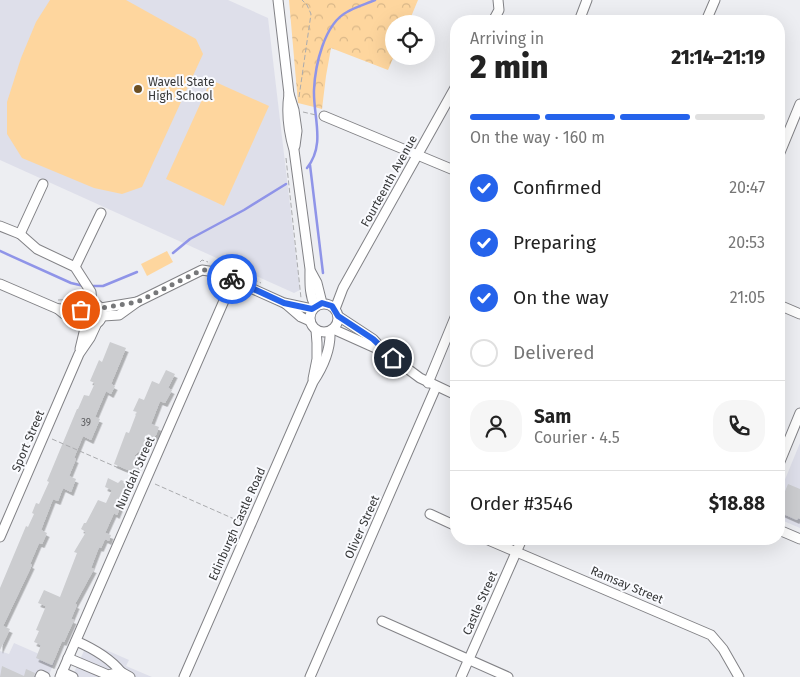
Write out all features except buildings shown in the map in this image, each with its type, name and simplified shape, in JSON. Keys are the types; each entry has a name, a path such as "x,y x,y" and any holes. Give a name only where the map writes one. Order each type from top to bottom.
{"street":[{"path":"278,0 289,94 287,111 289,132 294,150 310,269 312,299 373,339 385,352 411,372 432,385 450,392"},
{"path":"496,15 499,10 498,0"},
{"path":"581,15 587,0"},
{"path":"709,15 715,0"},
{"name":"Fourteenth Avenue","path":"325,308 343,288 450,97"},
{"path":"785,140 800,104"},
{"path":"324,116 450,168"},
{"path":"20,234 43,184"},
{"path":"78,270 101,213"},
{"path":"0,226 20,234 37,249 78,270 91,298 102,312"},
{"path":"58,304 64,314 96,325 102,312 137,302 202,270 215,272 284,303 301,317 310,321 316,330 323,332 331,330 385,352"},
{"name":"Nundah Street","path":"61,675 233,280"},
{"path":"0,284 58,304 82,308"},
{"path":"84,322 80,314 82,308 91,298"},
{"path":"284,303 325,308"},
{"path":"310,321 325,308"},
{"name":"Edinburgh Castle Road","path":"184,677 313,382 322,368 331,342 331,330 338,321 325,308"},
{"path":"785,308 800,314"},
{"name":"Sport Street","path":"80,354 84,322"},
{"name":"Sport Street","path":"0,538 80,354 96,325"},
{"name":"Edinburgh Castle Road","path":"313,382 318,343 316,330"},
{"name":"Oliver Street","path":"310,677 432,385 450,333"},
{"path":"785,449 800,413"},
{"path":"430,514 450,523"},
{"path":"785,533 800,539"},
{"name":"Ramsay Street","path":"500,545 711,635 723,649 739,677"},
{"name":"Castle Street","path":"461,677 519,545"},
{"path":"382,621 508,677"},
{"path":"76,641 88,646 114,663 121,672 130,677"},
{"path":"68,658 108,675 121,672"},
{"path":"40,677 41,675 45,677"},
{"path":"61,675 73,677"}],"path":[{"path":"299,100 311,14 302,0"},
{"path":"300,116 301,112"},
{"path":"306,113 324,116"},
{"path":"286,157 302,298 296,299"},
{"path":"195,264 202,260 210,262"},
{"path":"250,278 266,285"},
{"path":"58,304 91,298"}],"shaded area":[{"name":"Wavell State High School","path":"0,0 228,0 268,18 300,290 294,293 0,160"},
{"path":"800,443 800,528 785,522 785,479"},
{"path":"88,642 129,660 126,666 152,677 72,677"},
{"path":"14,643 55,661 48,677 0,677 0,651 9,654"}],"green space":[{"path":"50,0 126,0 196,39 203,54 142,187 122,194 94,188 22,158 7,134 7,102 21,58 36,22"},
{"path":"289,0 418,0 412,15 385,15 385,65 390,65 388,70 331,48 322,109 298,103"},
{"path":"211,80 269,106 224,206 166,179"},
{"path":"167,251 173,262 147,276 141,264"}],"waterway":[{"path":"307,168 313,159 316,149 317,130 314,90 316,69 322,46 332,26 339,18 350,10 375,0"},
{"path":"310,165 323,273"},
{"path":"173,253 190,239 244,210 286,184"},
{"path":"0,251 71,283 84,286"},
{"path":"89,286 103,286 137,272"}],"way so far":[{"path":"81,310 85,305 92,303 101,308 137,302 202,270 209,270 232,279"}],"place":[{"name":"Wavell State High School","path":"138,89"}],"route":[{"path":"232,279 284,303 312,309 322,303 332,306 338,316 373,339 393,358"}]}
